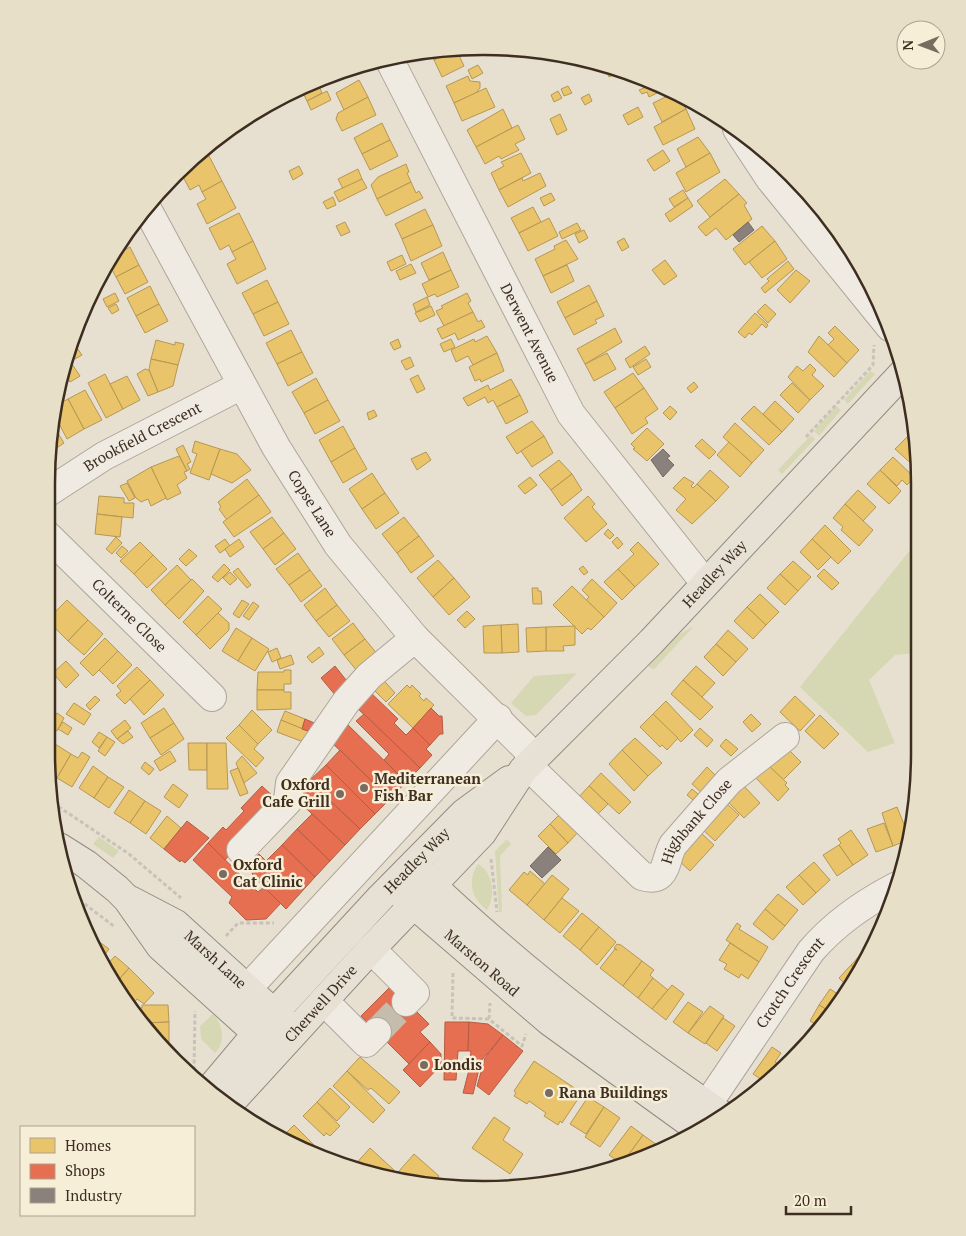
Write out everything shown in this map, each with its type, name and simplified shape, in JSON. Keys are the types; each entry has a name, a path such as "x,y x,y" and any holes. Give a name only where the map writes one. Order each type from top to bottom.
{"main road":[{"name":"Headley Way","path":"386,891 464,813 528,764 651,642 898,379"},
{"name":"Headley Way","path":"413,905 482,833 528,764"},
{"name":"Marsh Lane","path":"67,852 86,864 127,899 224,946 266,1024 287,1042"},
{"name":"Marston Road","path":"412,866 580,1029 694,1125"},
{"name":"Marston Road","path":"386,891 413,905 549,1021 580,1029 715,1110"},
{"name":"Cherwell Drive","path":"210,1078 266,1024 386,891"},
{"name":"Marsh Lane","path":"127,899 160,946 202,985 236,1015 266,1024"},
{"name":"Cherwell Drive","path":"232,1100 413,905"}],"street":[{"name":"Derwent Avenue","path":"392,65 571,414 705,583"},
{"path":"748,146 882,333"},
{"name":"Copse Lane","path":"149,214 281,455 338,545 415,638 498,718 528,764"},
{"name":"Brookfield Crescent","path":"55,488 104,456 242,385"},
{"name":"Colterne Close","path":"55,543 212,697"},
{"path":"241,850 288,801 290,783 346,702 369,676 415,638"},
{"path":"236,1015 247,989 498,718"},
{"name":"Highbank Close","path":"528,764 642,876 653,877 661,875 665,870 668,854 673,845 729,781 785,737"},
{"name":"Crotch Crescent","path":"715,1110 811,951 826,934 863,905 888,891"},
{"path":"371,949 415,993 406,1002"},
{"path":"324,1001 366,1043 376,1032"}],"path":[{"path":"873,365 882,333"},
{"path":"59,807 129,854 188,904"},
{"path":"493,864 498,918"},
{"path":"224,946 238,924 279,922"},
{"path":"221,933 224,946"},
{"path":"453,973 452,1018 489,1019 522,1046 526,1035 525,1030"},
{"path":"489,1019 490,1002"},
{"path":"195,1012 210,1078"}],"green space":[{"path":"870,371 875,374 848,404 844,400"},
{"path":"836,406 841,410 819,436 814,431"},
{"path":"811,435 815,439 782,474 778,470"},
{"path":"911,549 911,654 895,655 869,680 895,743 868,752 800,687"},
{"path":"694,626 654,669 649,667 647,663 661,645"},
{"path":"577,673 536,715 526,716 511,703 534,676"},
{"path":"99,837 119,851 113,858 93,844"},
{"path":"507,839 511,844 500,856 502,912 499,912 495,851"},
{"path":"478,864 487,873 492,885 492,898 487,910 477,900 472,889 473,877"},
{"path":"213,1014 219,1023 222,1034 221,1044 215,1053 201,1039 200,1026"}],"building: Homes":[{"path":"459,56 464,66 442,77 434,60"},
{"path":"478,65 483,73 472,79 468,70"},
{"path":"468,76 470,81 480,82 480,88 476,93 454,103 446,86"},
{"path":"359,80 368,97 344,110 336,93"},
{"path":"568,86 572,93 564,96 561,89"},
{"path":"643,87 658,93 649,97 647,92 642,94 639,90 644,88"},
{"path":"320,88 322,93 307,101 304,95"},
{"path":"486,88 495,107 462,121 454,103"},
{"path":"327,91 331,100 311,110 307,101"},
{"path":"558,91 562,98 554,102 551,95"},
{"path":"589,94 592,101 585,105 581,98"},
{"path":"368,97 376,115 342,131 336,119 338,113"},
{"path":"666,97 684,105 686,109 662,122 653,103"},
{"path":"638,107 643,117 628,125 623,115"},
{"path":"503,109 512,128 476,147 467,130"},
{"path":"686,109 695,129 663,145 654,127"},
{"path":"560,114 567,130 557,135 550,119"},
{"path":"382,123 390,140 362,154 354,138"},
{"path":"518,125 525,139 515,144 519,150 501,159 499,156 485,164 476,147"},
{"path":"698,137 710,153 686,167 677,149"},
{"path":"390,140 398,156 370,170 362,154"},
{"path":"663,150 670,161 654,171 647,160"},
{"path":"521,153 531,173 499,190 491,173 504,166 501,162"},
{"path":"710,153 720,172 686,192 676,173"},
{"path":"208,155 222,181 202,192 199,185 190,190 183,177"},
{"path":"406,164 411,182 377,199 371,185 378,177"},
{"path":"299,166 303,174 293,180 289,171"},
{"path":"358,169 362,179 343,189 338,179"},
{"path":"540,173 546,186 508,207 499,190 522,178 523,181"},
{"path":"362,179 367,188 339,202 334,192"},
{"path":"725,179 739,194 710,217 697,201"},
{"path":"222,181 236,208 207,224 197,204 206,199 202,192"},
{"path":"411,182 416,193 419,191 423,198 386,216 377,199"},
{"path":"683,190 688,198 674,207 669,199"},
{"path":"551,193 555,200 544,206 540,198"},
{"path":"739,194 747,203 744,205 752,219 726,240 716,228 706,236 698,227"},
{"path":"333,197 336,205 327,209 323,202"},
{"path":"688,198 693,206 670,222 665,214"},
{"path":"533,207 541,222 519,233 511,218"},
{"path":"425,209 433,225 402,239 395,224"},
{"path":"239,213 253,241 232,252 229,245 220,250 209,228"},
{"path":"549,218 558,236 528,251 519,233"},
{"path":"345,222 350,232 341,236 336,226"},
{"path":"577,223 581,230 562,239 559,232"},
{"path":"433,225 442,246 411,261 402,239"},
{"path":"762,226 775,241 745,265 733,249"},
{"path":"584,230 588,238 579,243 575,234"},
{"path":"624,238 629,247 622,251 617,242"},
{"path":"566,240 578,259 543,276 535,259 555,249 554,246"},
{"path":"253,241 266,269 237,284 227,264 236,259 232,252"},
{"path":"775,241 787,259 762,278 749,262"},
{"path":"130,247 139,265 116,277 112,269 124,250"},
{"path":"443,252 451,270 429,280 421,263"},
{"path":"402,255 406,264 391,271 387,262"},
{"path":"665,260 677,276 664,285 652,270"},
{"path":"788,261 794,269 765,293 761,288 769,281 767,279"},
{"path":"411,264 416,273 400,280 396,271"},
{"path":"139,265 148,282 125,294 116,277"},
{"path":"567,265 574,281 551,293 543,276"},
{"path":"451,270 459,287 437,297 435,294 428,297 422,284"},
{"path":"796,270 810,281 790,303 777,290"},
{"path":"267,280 278,302 253,314 242,293"},
{"path":"589,285 597,301 565,318 557,302"},
{"path":"150,286 159,304 136,316 127,298"},
{"path":"115,293 119,301 107,307 103,299"},
{"path":"467,293 471,301 468,303 473,312 444,326 436,311 443,308 441,306"},
{"path":"427,297 430,305 416,312 413,304"},
{"path":"597,301 604,316 595,320 597,323 574,335 565,318"},
{"path":"278,302 289,324 264,336 253,314"},
{"path":"116,304 119,310 112,314 108,308"},
{"path":"159,304 168,321 145,333 136,316"},
{"path":"765,304 776,314 768,323 757,312"},
{"path":"431,306 435,315 420,322 415,313"},
{"path":"473,312 478,322 481,320 485,327 458,340 455,333 442,339 437,329"},
{"path":"755,313 768,325 766,328 762,324 752,335 749,333 745,338 738,332"},
{"path":"835,326 859,350 847,363 828,345 834,339 828,333"},
{"path":"615,328 622,342 585,364 577,349"},
{"path":"291,330 302,352 277,364 266,343"},
{"path":"487,336 497,353 473,365 468,356 456,362 451,350 474,339 475,342"},
{"path":"819,336 847,363 834,377 808,352"},
{"path":"398,339 401,347 394,350 390,343"},
{"path":"451,339 455,347 444,352 440,344"},
{"path":"156,340 175,345 175,342 184,344 178,365 151,359"},
{"path":"645,346 650,354 630,368 625,359"},
{"path":"77,348 82,355 74,358"},
{"path":"302,352 313,373 288,386 277,364"},
{"path":"497,353 504,371 481,382 480,379 475,381 469,367"},
{"path":"607,353 616,369 594,381 585,364"},
{"path":"410,357 414,366 406,370 401,361"},
{"path":"151,359 178,365 173,386 158,392 149,370"},
{"path":"646,359 651,367 638,375 633,367"},
{"path":"72,364 80,376 70,382 68,379"},
{"path":"810,364 816,370 812,375 824,386 810,400 788,377 797,366 803,371"},
{"path":"145,369 149,370 158,392 148,396 137,374"},
{"path":"633,373 644,388 615,408 604,392"},
{"path":"105,374 123,409 106,418 88,383"},
{"path":"418,375 425,389 417,393 410,379"},
{"path":"127,376 140,400 123,409 110,384"},
{"path":"316,378 328,400 304,413 292,392"},
{"path":"511,379 520,395 497,407 493,400 488,403 485,397 468,406 463,398 488,385 490,390"},
{"path":"694,382 698,387 691,393 687,388"},
{"path":"792,383 810,400 798,413 780,395"},
{"path":"644,388 658,409 645,418 648,423 632,434 615,408"},
{"path":"85,390 102,420 84,429 68,399"},
{"path":"520,395 528,412 506,424 497,407"},
{"path":"68,399 84,429 67,439 59,424 63,402"},
{"path":"328,400 340,421 315,434 304,413"},
{"path":"775,401 794,419 782,432 763,414"},
{"path":"670,406 677,412 670,420 663,413"},
{"path":"754,406 782,432 769,445 741,419"},
{"path":"374,410 377,416 369,420 367,413"},
{"path":"532,421 544,436 517,454 506,437"},
{"path":"735,423 764,450 752,463 723,437"},
{"path":"343,426 355,448 331,462 319,440"},
{"path":"647,428 664,444 647,461 633,449 635,448 631,444"},
{"path":"58,434 64,443 57,448"},
{"path":"544,436 553,453 532,467 521,451"},
{"path":"908,436 910,463 895,449"},
{"path":"702,439 716,452 709,459 695,446"},
{"path":"195,441 220,449 209,480 190,473 197,454 192,452"},
{"path":"729,442 752,463 740,477 717,455"},
{"path":"183,445 191,462 187,464 190,469 187,471 176,449"},
{"path":"355,448 367,469 343,483 331,462"},
{"path":"220,449 237,454 251,470 232,483 211,474"},
{"path":"426,452 431,460 417,470 411,459"},
{"path":"179,456 187,471 184,472 187,478 177,485 181,493 167,500 151,467"},
{"path":"893,457 911,474 911,481 907,485 902,480 897,486 880,470"},
{"path":"559,460 572,474 551,490 539,475"},
{"path":"151,467 166,498 151,506 148,499 141,502 136,498 127,481"},
{"path":"710,470 729,487 716,501 697,484"},
{"path":"880,470 901,491 889,504 867,484"},
{"path":"372,473 385,493 362,509 349,489"},
{"path":"572,474 582,490 562,506 551,490"},
{"path":"530,477 537,485 525,494 518,486"},
{"path":"684,477 694,483 691,486 693,488 697,484 716,501 692,524 676,510 686,499 673,488"},
{"path":"247,479 259,495 227,520 219,509 221,507 218,502"},
{"path":"127,483 135,498 129,501 120,486"},
{"path":"858,490 876,507 863,521 845,504"},
{"path":"385,493 399,513 376,529 362,509"},
{"path":"259,495 271,512 234,537 223,522"},
{"path":"99,496 124,498 124,503 134,503 133,518 97,514"},
{"path":"588,496 595,504 592,507 607,524 586,542 564,518"},
{"path":"845,504 873,530 859,546 841,530 843,527 833,518"},
{"path":"97,514 122,517 120,537 95,534"},
{"path":"272,517 284,533 263,549 250,532"},
{"path":"404,517 419,536 397,553 382,534"},
{"path":"825,525 851,551 838,564 812,539"},
{"path":"608,529 614,535 610,539 604,534"},
{"path":"284,533 296,549 275,565 263,549"},
{"path":"419,536 434,556 411,573 397,553"},
{"path":"116,537 122,543 112,554 106,549"},
{"path":"617,537 623,544 618,549 612,542"},
{"path":"225,539 230,546 220,553 215,546"},
{"path":"239,539 244,547 230,557 225,549"},
{"path":"812,539 831,557 818,570 800,552"},
{"path":"140,542 153,555 134,574 120,561"},
{"path":"638,542 659,564 635,587 618,569 634,554 630,550"},
{"path":"122,546 128,551 121,558 116,553"},
{"path":"189,549 197,556 186,566 179,559"},
{"path":"298,553 310,570 289,585 276,569"},
{"path":"153,555 167,569 147,588 134,574"},
{"path":"438,560 454,578 433,597 417,578"},
{"path":"793,561 811,577 798,591 780,574"},
{"path":"224,564 230,570 218,582 212,577"},
{"path":"177,565 191,580 165,605 151,590"},
{"path":"583,566 588,572 584,575 579,569"},
{"path":"238,568 251,585 247,588 233,572"},
{"path":"618,569 635,587 622,600 604,582"},
{"path":"824,569 839,583 832,590 817,576"},
{"path":"310,570 322,586 301,602 289,585"},
{"path":"230,572 237,579 230,585 223,578"},
{"path":"780,574 798,591 785,605 767,588"},
{"path":"454,578 470,597 449,615 433,597"},
{"path":"192,579 204,591 179,619 165,605"},
{"path":"592,579 617,603 604,617 586,600 589,597 582,590"},
{"path":"572,586 604,617 591,630 588,628 582,634 553,605"},
{"path":"325,588 337,605 316,621 304,605"},
{"path":"532,588 538,588 538,591 541,591 542,604 533,604"},
{"path":"760,594 779,612 766,625 747,607"},
{"path":"208,596 222,609 196,635 183,622"},
{"path":"67,600 88,620 68,641 55,628 55,612"},
{"path":"242,600 249,604 239,618 233,614"},
{"path":"253,602 259,606 249,620 243,616"},
{"path":"337,605 350,621 329,637 316,621"},
{"path":"747,607 766,625 753,639 734,621"},
{"path":"467,611 475,619 465,628 457,620"},
{"path":"218,613 229,623 229,630 210,649 196,635"},
{"path":"88,620 103,634 84,655 68,641"},
{"path":"353,623 365,639 344,655 332,639"},
{"path":"518,624 519,652 502,653 501,625"},
{"path":"501,625 502,653 484,653 483,626"},
{"path":"575,626 575,645 563,646 564,651 546,651 546,627"},
{"path":"546,627 546,651 527,652 526,628"},
{"path":"236,628 252,638 238,661 222,651"},
{"path":"728,630 748,649 736,662 716,644"},
{"path":"105,638 118,651 93,676 80,663"},
{"path":"252,638 269,649 255,671 238,661"},
{"path":"365,639 378,655 357,671 344,655"},
{"path":"716,644 736,662 723,676 704,657"},
{"path":"319,647 324,654 312,663 307,657"},
{"path":"277,648 281,658 272,662 268,652"},
{"path":"118,651 132,665 113,684 99,670"},
{"path":"291,655 294,664 280,669 277,660"},
{"path":"66,661 79,675 66,688 55,675 55,671"},
{"path":"696,666 715,683 702,697 683,680"},
{"path":"137,667 150,680 125,704 116,695 121,691 117,686"},
{"path":"284,670 291,670 291,684 284,684 284,690 257,690 258,672 284,672"},
{"path":"379,675 395,693 386,702 374,690"},
{"path":"150,680 164,695 144,715 130,699"},
{"path":"683,680 713,707 700,720 671,694"},
{"path":"407,685 410,688 412,685 421,694 419,696 424,701 426,698 434,705 413,728 388,704"},
{"path":"257,690 284,690 284,692 291,692 291,709 257,710"},
{"path":"95,696 100,700 90,710 86,705"},
{"path":"795,696 815,715 800,731 780,712"},
{"path":"666,701 693,730 681,742 653,714"},
{"path":"74,703 91,714 84,725 66,714"},
{"path":"164,708 174,723 150,738 141,723"},
{"path":"252,710 272,730 258,744 239,725"},
{"path":"285,711 305,719 302,729 281,720"},
{"path":"57,713 64,718 57,731 55,730 55,716"},
{"path":"653,714 678,738 667,750 662,745 660,747 640,727"},
{"path":"751,714 761,724 752,732 743,722"},
{"path":"820,715 839,734 824,749 805,731"},
{"path":"125,720 131,728 117,739 111,731"},
{"path":"281,720 313,733 306,743 277,732"},
{"path":"63,722 72,728 68,735 58,729"},
{"path":"174,723 184,739 161,755 150,738"},
{"path":"239,725 258,744 254,749 264,758 256,767 226,738"},
{"path":"700,728 713,740 707,747 694,735"},
{"path":"128,731 133,737 123,744 117,739"},
{"path":"99,732 107,737 99,748 92,742"},
{"path":"107,737 115,742 105,756 98,751"},
{"path":"635,738 662,763 648,776 622,750"},
{"path":"726,739 738,749 731,756 720,746"},
{"path":"188,743 207,743 207,770 189,770"},
{"path":"207,743 226,743 228,789 207,789"},
{"path":"55,744 71,754 56,777"},
{"path":"788,749 801,762 783,780 770,767"},
{"path":"622,750 648,776 634,791 609,764"},
{"path":"170,751 176,761 160,771 154,761"},
{"path":"82,752 90,757 72,787 57,778 71,754 78,758"},
{"path":"242,756 257,773 244,783 236,763"},
{"path":"145,762 154,769 149,775 141,768"},
{"path":"766,763 787,783 785,785 789,789 778,801 754,776"},
{"path":"93,766 108,777 94,798 79,788"},
{"path":"707,767 717,777 702,793 692,784"},
{"path":"238,768 248,793 240,796 230,771"},
{"path":"601,773 631,802 619,814 589,786"},
{"path":"108,777 124,787 109,808 94,798"},
{"path":"741,783 760,803 744,818 725,799"},
{"path":"173,784 188,795 179,808 164,797"},
{"path":"589,786 608,804 595,817 577,799"},
{"path":"692,789 698,794 693,800 687,795"},
{"path":"129,790 145,801 130,823 114,813"},
{"path":"145,801 161,811 146,834 130,823"},
{"path":"725,802 739,815 715,841 701,828"},
{"path":"897,807 905,826 901,843 893,846 882,813"},
{"path":"562,812 580,830 568,843 550,824"},
{"path":"167,816 181,828 164,849 150,838"},
{"path":"884,823 893,846 876,852 867,829"},
{"path":"550,824 568,843 556,854 538,836"},
{"path":"851,830 868,855 853,865 839,845 841,843 838,839"},
{"path":"700,832 714,845 690,871 676,858"},
{"path":"839,845 853,865 837,876 823,855"},
{"path":"814,862 830,880 816,893 799,875"},
{"path":"530,871 545,884 527,905 509,890 524,872 528,875"},
{"path":"552,875 569,889 544,920 527,905"},
{"path":"799,875 816,893 803,905 786,887"},
{"path":"778,894 798,910 785,926 765,909"},
{"path":"562,898 579,911 560,933 544,920"},
{"path":"765,909 785,926 773,940 753,924"},
{"path":"582,913 599,927 580,950 563,936"},
{"path":"737,923 741,926 739,929 768,947 759,962 726,940"},
{"path":"599,927 616,942 597,965 580,950"},
{"path":"99,942 109,949 105,954"},
{"path":"730,943 759,962 748,979 741,974 739,978 724,969 727,964 719,960"},
{"path":"617,944 642,961 623,986 600,968 615,949 617,950 614,948"},
{"path":"860,955 854,967 851,965"},
{"path":"115,956 129,968 119,979 109,962"},
{"path":"642,961 654,970 650,975 653,978 638,998 623,986"},
{"path":"851,965 854,967 844,983 839,978"},
{"path":"129,968 154,993 144,1004 137,999 135,1002 119,979"},
{"path":"653,978 668,990 652,1009 638,998"},
{"path":"672,985 684,994 666,1020 652,1009"},
{"path":"830,989 837,994 826,1009 819,1005"},
{"path":"688,1002 703,1012 688,1033 673,1022"},
{"path":"142,1005 168,1005 169,1022 150,1023 139,1008 142,1008"},
{"path":"819,1005 826,1009 815,1024 810,1021"},
{"path":"710,1006 724,1016 705,1044 688,1033"},
{"path":"723,1018 735,1026 717,1051 706,1043"},
{"path":"169,1022 169,1042 167,1042 150,1023"},
{"path":"772,1047 781,1053 775,1062 778,1064 760,1079 753,1074"},
{"path":"360,1057 400,1092 389,1104 371,1088 368,1090 347,1071"},
{"name":"Rana Buildings","path":"534,1061 582,1093 562,1123 560,1121 558,1125 544,1116 546,1113 529,1101 527,1104 514,1096 516,1093 514,1091"},
{"path":"347,1071 385,1110 373,1123 333,1086"},
{"path":"330,1088 350,1107 337,1121 317,1102"},
{"path":"588,1097 604,1107 586,1134 570,1124"},
{"path":"317,1102 340,1126 330,1136 326,1133 324,1136 303,1116"},
{"path":"604,1107 620,1118 600,1147 585,1137"},
{"path":"494,1117 510,1128 503,1140 523,1154 510,1174 472,1148"},
{"path":"294,1125 315,1146 294,1137 286,1133"},
{"path":"631,1126 643,1135 628,1155 616,1160 609,1155"},
{"path":"643,1135 656,1144 630,1155"},
{"path":"370,1148 394,1170 393,1171 358,1162"},
{"path":"414,1154 439,1176 437,1178 398,1172"}],"building: Shops":[{"path":"335,666 350,685 336,696 321,678"},
{"path":"370,692 398,719 394,723 406,735 413,728 430,745 426,749 432,755 420,768 356,707"},
{"path":"431,708 439,716 442,716 443,734 440,734 430,745 413,728"},
{"path":"364,714 420,768 406,782 384,760 389,754 356,721"},
{"path":"305,719 319,725 316,734 302,729"},
{"path":"343,720 406,782 390,799 326,737"},
{"name":"Mediterranean Fish Bar","path":"340,750 390,799 375,814 326,765"},
{"name":"Oxford Cafe Grill","path":"326,765 375,814 360,829 309,781"},
{"path":"309,781 360,829 345,845 294,797"},
{"path":"262,786 277,800 225,860 208,843 223,827 226,830 244,811 241,808"},
{"path":"312,814 345,845 330,861 297,829"},
{"path":"187,821 209,838 185,863 181,860 180,862 164,849"},
{"path":"297,829 330,861 315,877 282,845"},
{"name":"Oxford Cat Clinic","path":"208,843 258,892 264,887 281,903 266,919 246,920 229,903 232,897 193,860"},
{"path":"282,845 315,877 286,909 253,876 250,864 259,854 266,861"},
{"path":"391,986 429,1024 420,1032 430,1042 409,1064 361,1016"},
{"path":"445,1022 469,1022 468,1051 458,1051 456,1080 444,1080"},
{"path":"469,1022 488,1024 503,1035 481,1061 473,1094 463,1093 469,1070 471,1051 468,1051"},
{"path":"503,1035 523,1051 489,1095 477,1086 485,1058"},
{"name":"Londis","path":"430,1042 441,1054 441,1065 420,1087 403,1070"}],"building: Industry":[{"path":"748,222 754,230 739,242 733,235"},
{"path":"663,449 670,456 667,458 674,465 663,477 651,460"},
{"path":"548,847 561,860 542,878 530,866"}],"tunnel":[{"path":"377,1032 406,1002"}],"place":[{"name":"Mediterranean Fish Bar","path":"364,788"},
{"name":"Oxford Cafe Grill","path":"340,794"},
{"name":"Oxford Cat Clinic","path":"223,874"},
{"name":"Londis","path":"424,1065"},
{"name":"Rana Buildings","path":"549,1093"}]}
